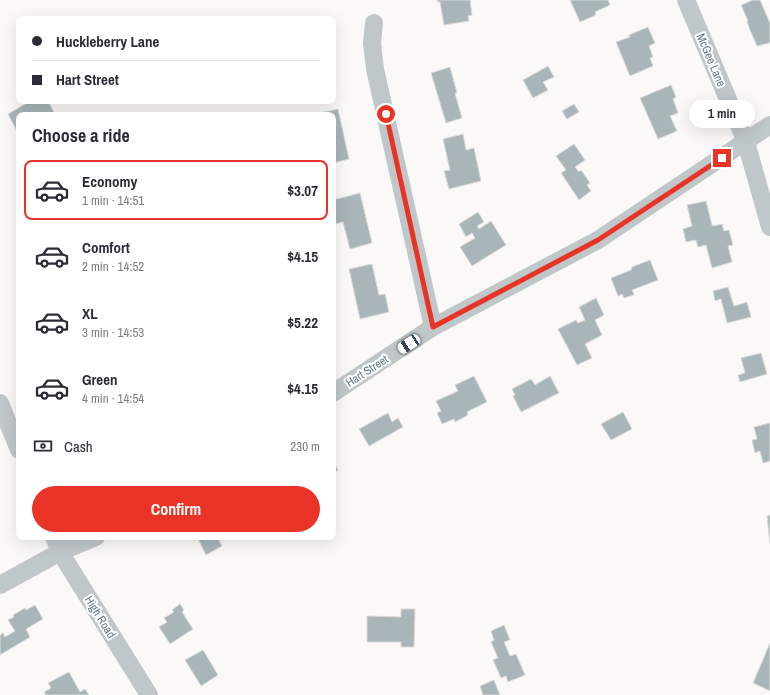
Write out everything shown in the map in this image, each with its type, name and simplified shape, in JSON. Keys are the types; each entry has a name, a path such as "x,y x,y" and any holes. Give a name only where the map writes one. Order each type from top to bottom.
{"street":[{"name":"McGee Lane","path":"686,0 746,142 770,227"},
{"path":"374,23 372,43 375,69 433,327"},
{"name":"Hart Street","path":"336,391 433,327 598,240 770,125"},
{"path":"0,403 16,443"},
{"path":"0,585 57,544 79,540"},
{"name":"High Road","path":"57,544 149,695"}],"building":[{"path":"437,0 470,0 472,15 468,16 469,21 444,25 440,2"},
{"path":"570,0 608,0 610,5 595,12 596,15 580,22"},
{"path":"753,0 760,0 770,23 769,43 757,46 741,5"},
{"path":"648,27 655,43 649,46 653,57 650,58 653,66 630,76 616,42 630,37 629,35"},
{"path":"548,66 554,77 543,82 548,90 533,98 523,80"},
{"path":"450,67 462,118 446,123 431,73"},
{"path":"671,85 676,97 673,99 678,113 670,116 677,131 658,139 640,98"},
{"path":"25,104 50,104 54,112 16,112 16,129 8,114"},
{"path":"574,104 579,112 567,119 562,111"},
{"path":"338,109 349,159 336,162 336,112 324,112"},
{"path":"463,134 466,150 474,148 481,181 449,189 444,171 450,170 443,139"},
{"path":"574,144 585,160 575,167 579,172 581,170 590,183 587,185 591,191 579,200 561,173 566,170 556,156"},
{"path":"360,193 372,243 350,249 343,222 336,224 337,199"},
{"path":"706,201 712,225 722,224 724,231 729,230 733,245 728,246 732,262 712,268 706,245 698,247 696,240 686,242 683,229 692,226 687,205"},
{"path":"478,212 484,222 477,226 479,229 491,221 506,245 472,266 460,247 475,238 472,233 466,237 459,224"},
{"path":"650,260 658,280 632,290 634,295 624,298 622,294 618,296 611,278"},
{"path":"372,264 379,295 385,294 389,312 360,319 349,269"},
{"path":"728,287 734,306 747,302 751,317 727,323 721,299 715,301 713,291"},
{"path":"596,298 604,315 595,320 602,335 585,344 592,358 577,365 558,329 576,320 578,323 585,320 579,307"},
{"path":"761,353 767,374 740,382 738,375 745,373 741,358"},
{"path":"474,376 487,402 467,412 468,415 455,422 454,419 442,424 437,413 441,411 436,401 458,391 455,385"},
{"path":"550,376 559,393 521,412 513,396 515,395 512,389 531,379 535,385"},
{"path":"623,412 632,429 611,440 601,424"},
{"path":"388,413 392,422 398,418 403,427 369,446 359,429"},
{"path":"770,423 770,461 763,463 760,451 755,453 752,440 757,439 754,427"},
{"path":"770,515 770,544 767,516"},
{"path":"198,540 219,540 222,546 206,555"},
{"path":"180,604 184,610 182,612 193,629 170,644 159,627 167,622 164,618 174,612 172,610"},
{"path":"35,605 43,619 26,629 30,637 0,655 0,635 3,633 5,637 15,631 8,620 14,617 13,615 25,608 26,610"},
{"path":"401,609 415,609 414,647 401,647 401,642 367,642 367,616 401,617"},
{"path":"504,625 510,640 504,642 510,656 516,654 525,675 508,682 506,676 501,678 493,660 498,658 491,642 494,640 491,631"},
{"path":"770,643 770,691 753,683"},
{"path":"203,650 218,675 201,686 185,660"},
{"path":"69,672 80,692 85,689 89,695 46,695 44,692 51,688 48,683"},
{"path":"494,680 500,695 483,695 480,686"}],"route":[{"path":"386,114 433,327 598,240 722,158"}]}
